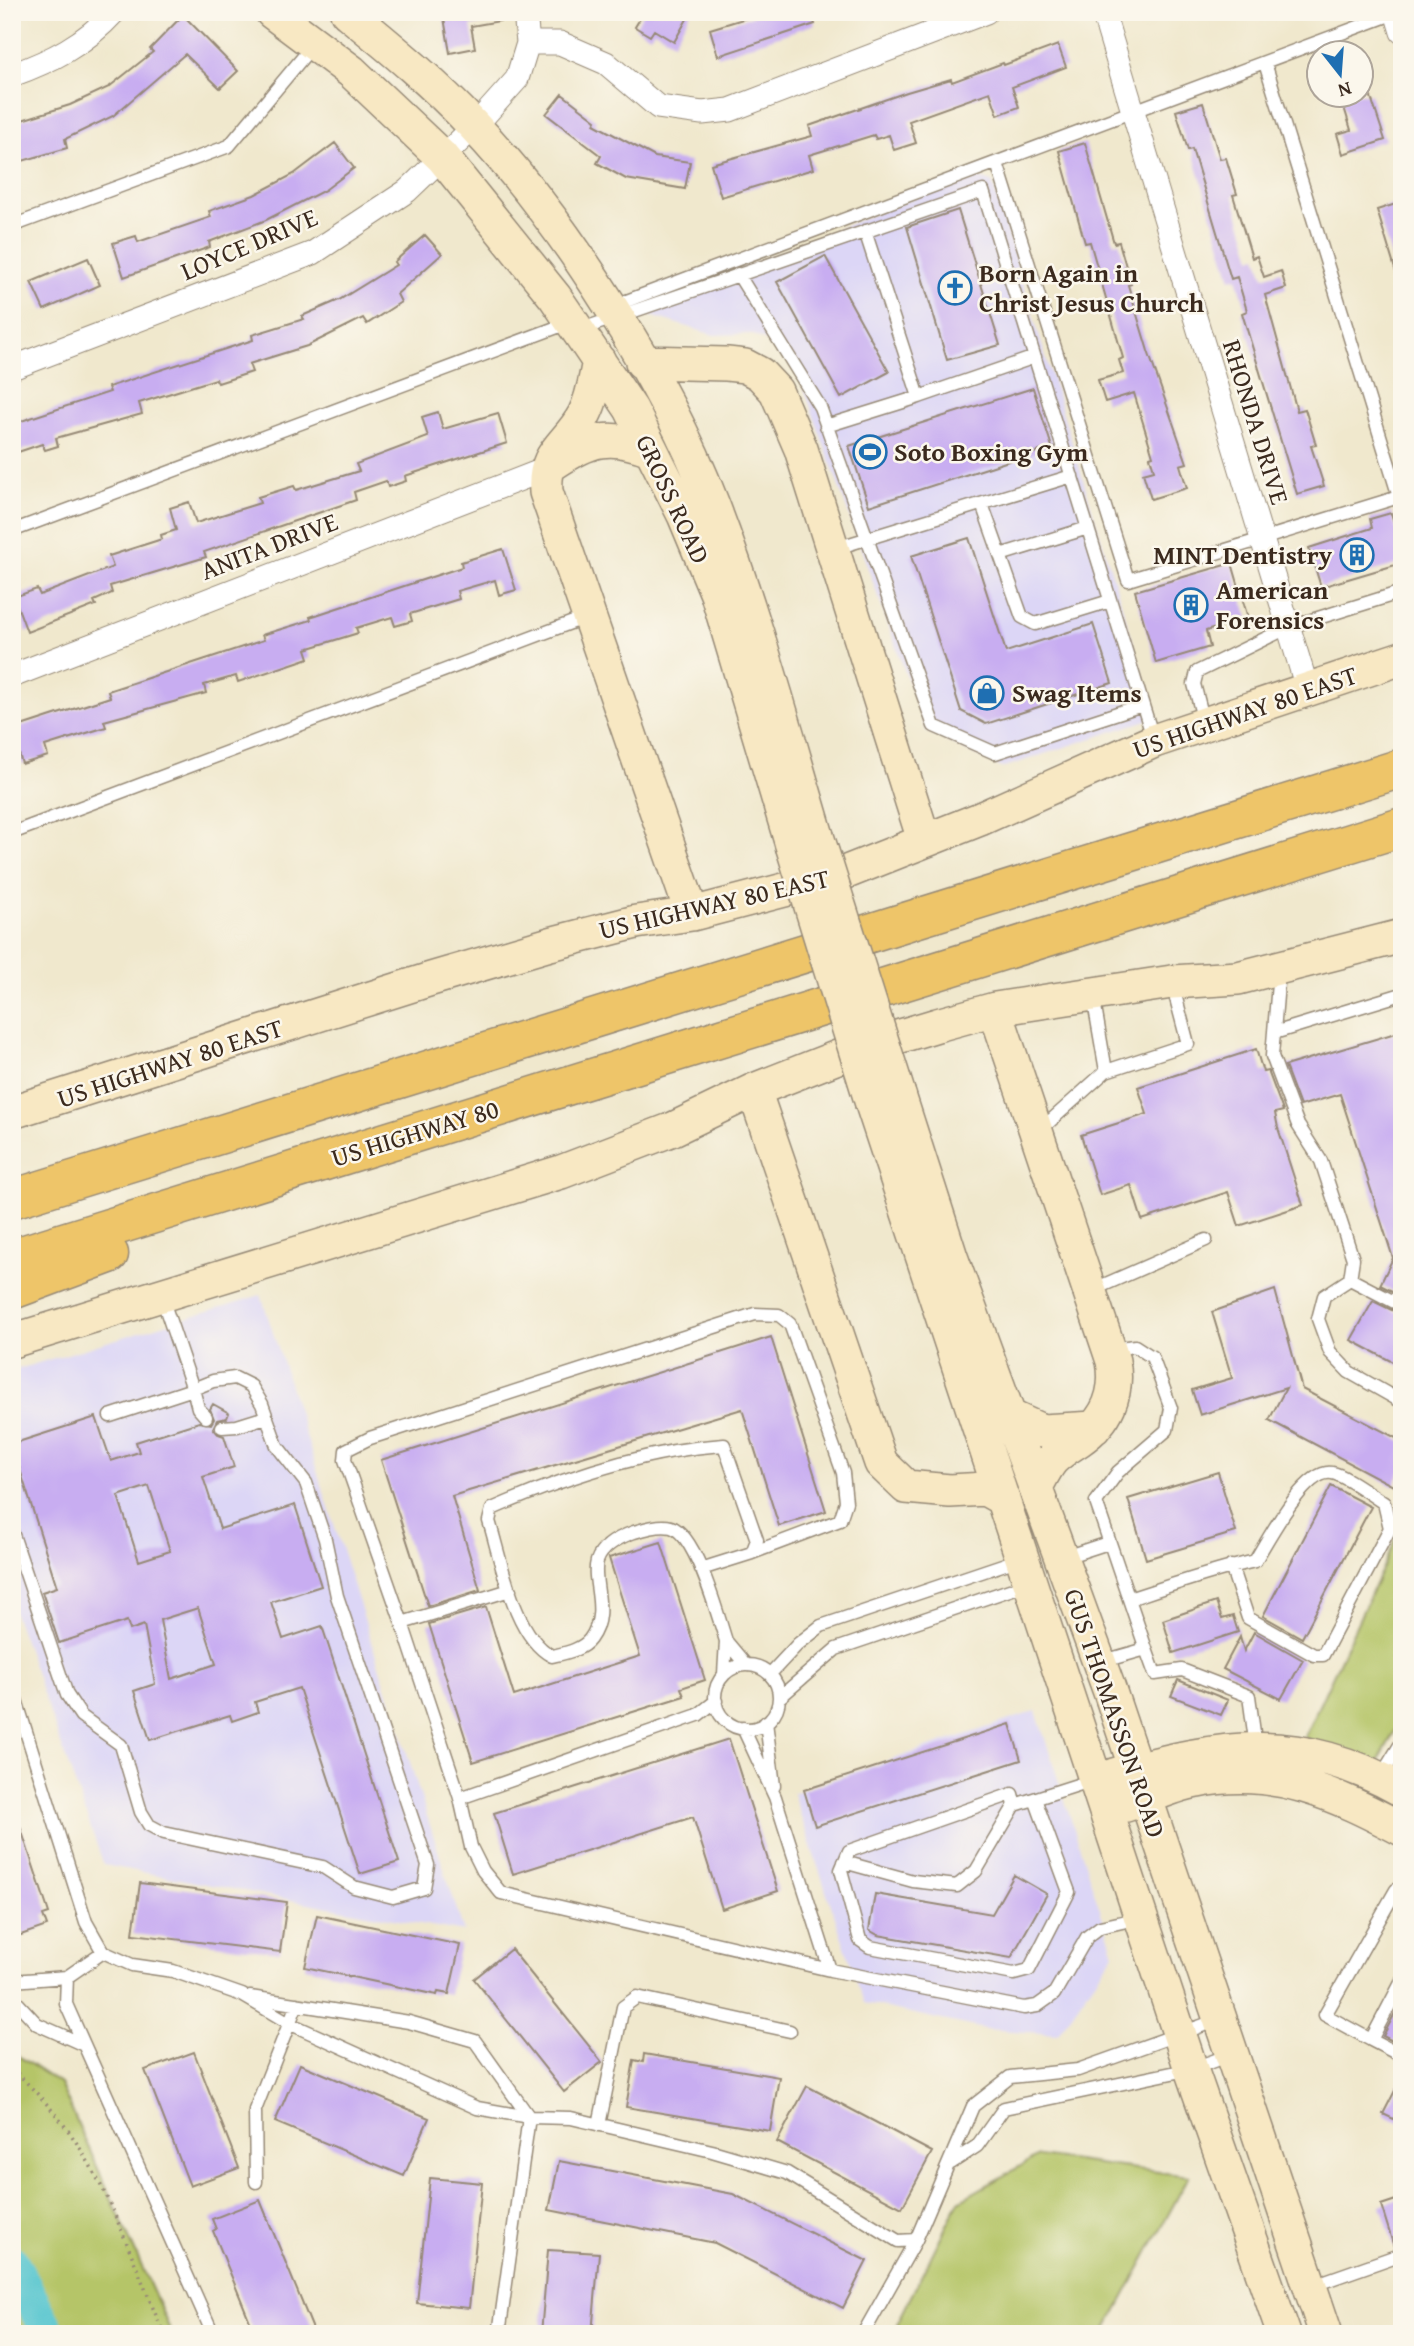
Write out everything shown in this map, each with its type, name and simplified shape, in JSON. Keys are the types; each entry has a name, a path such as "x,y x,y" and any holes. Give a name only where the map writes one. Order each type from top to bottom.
{"highway":[{"path":"12,1199 1402,768"},
{"name":"US HIGHWAY 80","path":"12,1258 1402,827"},
{"path":"12,1290 244,1208 366,1149"}],"main road":[{"name":"GROSS ROAD","path":"272,12 352,72 442,157 574,326 631,409 684,515 717,594 805,841 886,1100"},
{"name":"GROSS ROAD","path":"347,12 419,71 475,126 546,214 642,362 711,500 746,596 805,841"},
{"path":"599,361 592,397 582,418 552,454 546,469 546,492 692,914"},
{"path":"642,362 745,366 760,374 776,391 801,449 924,840"},
{"path":"674,423 677,392 689,377 712,365"},
{"path":"546,469 585,444 606,439 626,440 650,449"},
{"name":"US HIGHWAY 80 EAST","path":"12,1112 431,979 636,922 692,914 834,877 980,819 1154,741 1204,722 1402,658"},
{"path":"12,1340 570,1169 673,1129 754,1090 858,1049 995,1009 1172,982 1238,978 1402,936"},
{"path":"995,1009 1090,1291 1116,1377 1115,1392 1094,1428 1051,1461 1035,1487"},
{"path":"754,1090 881,1463 906,1487 985,1489 1003,1499"},
{"name":"GUS THOMASSON ROAD","path":"886,1100 993,1423 1003,1499 1191,2069 1284,2334"},
{"path":"924,1489 948,1480 960,1471 993,1423 1042,1431 1094,1428"},
{"name":"GUS THOMASSON ROAD","path":"993,1423 1035,1487 1062,1558 1325,2334"},
{"path":"1028,1570 1062,1558"},
{"path":"1108,1812 1140,1783 1213,1751 1256,1762 1402,1829"},
{"path":"1256,1762 1312,1754 1391,1784"},
{"path":"1097,1779 1140,1783"}],"street":[{"path":"12,75 50,61 95,33 114,12"},
{"name":"LOYCE DRIVE","path":"12,368 313,253 407,191 475,126 517,79 528,43 525,12"},
{"path":"528,43 560,43 606,62 658,107 702,113 730,110 986,12"},
{"name":"RHONDA DRIVE","path":"1103,12 1307,688"},
{"path":"1396,13 1402,32"},
{"name":"ANITA DRIVE","path":"12,676 546,469"}],"lane":[{"path":"12,531 612,312 1396,13"},
{"path":"12,226 229,146 314,44"},
{"path":"997,163 1128,580 1400,497 1265,63"},
{"path":"612,312 738,274 983,191 1154,741"},
{"path":"865,231 919,397"},
{"path":"738,274 820,407 934,726 995,753 1142,705"},
{"path":"826,426 1035,358"},
{"path":"833,549 1072,476"},
{"path":"982,504 1023,617 1028,622 1035,624 1110,601"},
{"path":"1000,555 1087,527"},
{"path":"1204,722 1194,684 1197,672 1289,627 1402,592"},
{"path":"12,833 589,616"},
{"path":"1279,968 1272,1056 1298,1125 1321,1161 1353,1259 1350,1279 1324,1296 1318,1319 1330,1352 1349,1372 1402,1402"},
{"path":"1036,1133 1106,1071 1188,1044 1172,982"},
{"path":"1274,1033 1402,994"},
{"path":"1093,996 1106,1071"},
{"path":"1090,1291 1206,1240"},
{"path":"1350,1279 1402,1306"},
{"path":"161,1294 198,1408 206,1417"},
{"path":"701,1569 840,1520 846,1502 843,1474 790,1324 779,1315 755,1314 370,1438 346,1450 345,1460 460,1798 471,1847 483,1871 501,1893 830,1970 1024,2008 1038,2006 1054,1994 1087,1937 1107,1925 1141,1918"},
{"path":"1109,1349 1135,1346 1152,1357 1171,1408 1167,1430 1118,1472 1096,1502 1108,1543 1155,1674 1182,1670 1249,1696 1256,1762"},
{"path":"12,1532 67,1695 81,1716 121,1745 141,1812 149,1825 164,1833 323,1867 354,1887 393,1897 424,1888 428,1866 337,1596 325,1539 306,1483 277,1446 251,1386 235,1378 213,1381 110,1416"},
{"path":"222,1427 229,1428 266,1418"},
{"path":"746,1665 726,1640 701,1569 684,1536 671,1527 648,1528 623,1536 603,1550 596,1562 600,1590 598,1624 589,1641 576,1650 552,1656 540,1650 525,1628 489,1521 492,1509 560,1479 724,1445 757,1540 752,1553"},
{"path":"1129,1599 1231,1566 1255,1560 1305,1485 1316,1475 1332,1473 1384,1503 1390,1528 1323,1655 1314,1655 1248,1618 1231,1566"},
{"path":"1062,1558 1108,1543"},
{"path":"770,1674 797,1644 821,1626 1028,1570"},
{"path":"779,1698 835,1649 1028,1570"},
{"path":"402,1623 510,1590"},
{"path":"722,1716 716,1701 716,1691 724,1674 726,1640"},
{"path":"1099,1662 1146,1649"},
{"path":"724,1674 746,1665 759,1667 770,1674 779,1698 778,1707 766,1722 743,1728"},
{"path":"12,1687 86,1922 103,1952 132,1965 173,1971 242,1995 409,2022 475,2040 529,2117 499,2334"},
{"path":"460,1798 698,1715 716,1701"},
{"path":"698,1715 722,1716 743,1728 775,1797 830,1970"},
{"path":"766,1722 775,1797"},
{"path":"1391,1784 1402,1742"},
{"path":"844,1862 913,1881 957,1886 976,1871 1015,1805 1097,1779"},
{"path":"1015,1805 1012,1794 849,1851 841,1870 846,1897 860,1940 870,1947 1014,1974 1029,1970 1069,1892 1035,1799"},
{"path":"1402,1893 1396,1890 1325,2015 1402,2056"},
{"path":"12,1981 67,1977 103,1952"},
{"path":"67,1977 66,2004 213,2334"},
{"path":"1371,2040 1402,1981"},
{"path":"242,1995 290,2024 477,2108 529,2117 571,2118 712,2151 787,2173 898,2241 916,2240"},
{"path":"12,1997 37,2024 84,2045"},
{"path":"599,2124 623,2007 637,1997 790,2031"},
{"path":"256,2182 255,2110 297,2004"},
{"path":"863,2334 916,2240 974,2106 1010,2077 1078,2070 1218,2020"},
{"path":"951,2163 977,2146 1004,2108 1191,2069 1230,2055"},
{"path":"992,2091 1004,2108"},
{"path":"1310,2286 1402,2254"}],"path":[{"path":"12,2068 40,2095 75,2141 99,2182 164,2334"}],"shaded area":[{"path":"977,177 992,182 1156,717 1002,768 926,731 797,369 771,343 751,334 714,335 635,311 937,189"},
{"path":"261,1295 464,1932 104,1865 12,1607 12,1371"},
{"path":"1036,1711 1114,1953 1058,2034 984,2029 864,2003 793,1793"}],"green space":[{"path":"1402,1519 1402,1718 1378,1762 1304,1738 1392,1548"},
{"path":"12,2052 60,2084 172,2334 12,2334"},
{"path":"1038,2156 1189,2176 1104,2334 892,2334 959,2201"}],"building":[{"path":"443,12 499,12 500,21 471,26 475,48 450,53"},
{"path":"644,12 691,12 674,42 654,30 650,36 635,27"},
{"path":"766,12 811,12 815,24 718,56 710,29"},
{"path":"183,15 238,71 220,88 185,54 113,116 65,139 67,148 12,164 12,123 70,105 109,87 153,52 150,49"},
{"path":"1058,45 1066,67 1012,87 1019,107 998,115 990,92 909,121 916,143 894,150 889,135 876,139 874,135 809,155 813,169 721,197 711,164 812,136 809,126 907,92 951,79 952,82"},
{"path":"562,94 596,120 594,124 655,157 690,162 685,189 626,179 597,163 601,156 546,114"},
{"path":"1203,103 1220,159 1226,158 1237,194 1233,195 1252,258 1257,256 1264,277 1281,271 1286,288 1265,295 1297,411 1305,409 1316,445 1311,446 1324,486 1297,494 1242,313 1247,311 1237,277 1231,279 1192,149 1188,150 1176,111"},
{"path":"1344,108 1375,108 1385,140 1343,154 1337,134 1351,130"},
{"path":"335,143 354,168 325,190 266,220 209,242 210,247 124,277 113,243 136,236 138,242 211,217 209,211 254,195 294,174"},
{"path":"1085,143 1114,243 1119,242 1131,284 1128,285 1148,351 1187,463 1180,465 1187,488 1151,499 1143,473 1154,470 1150,457 1153,456 1134,393 1105,402 1098,380 1123,373 1119,360 1123,358 1090,242 1085,243 1059,151"},
{"path":"1402,202 1402,278 1398,279 1377,210"},
{"path":"958,210 1000,345 947,360 907,227"},
{"path":"425,235 442,254 397,294 401,302 367,324 363,318 307,346 249,364 252,372 218,383 216,379 139,403 142,414 56,438 58,446 45,450 42,444 12,454 12,424 110,392 108,387 253,340 252,335 304,319 302,316 339,300 396,265 394,262"},
{"path":"825,256 889,372 841,398 777,282"},
{"path":"88,258 100,285 44,310 31,282"},
{"path":"1033,388 1052,447 869,506 849,446"},
{"path":"438,412 443,429 498,413 507,443 405,476 406,481 388,487 386,481 354,492 356,500 204,552 206,557 110,586 112,593 94,601 96,605 27,632 14,597 37,589 40,595 113,567 109,556 162,539 161,535 176,530 170,508 189,502 196,523 260,503 258,497 294,486 296,490 359,471 356,464 428,437 422,417"},
{"name":"MINT Dentistry","path":"1391,513 1402,547 1402,563 1321,587 1309,548 1372,528 1370,519"},
{"path":"969,538 1006,652 1093,624 1112,683 986,724 961,711 911,556"},
{"path":"503,549 516,590 499,595 495,580 457,591 459,599 410,614 412,621 395,626 392,617 356,628 358,633 306,649 309,658 238,682 236,676 204,685 206,693 104,721 106,727 45,746 48,756 22,764 12,729 110,697 108,691 264,640 262,635 462,567 461,562"},
{"name":"American Forensics","path":"1232,563 1248,618 1206,631 1210,647 1156,663 1135,591"},
{"path":"1402,1031 1402,1296 1380,1285 1393,1258 1340,1094 1300,1106 1285,1066"},
{"path":"1256,1049 1263,1072 1268,1071 1283,1111 1275,1113 1278,1128 1303,1205 1239,1226 1228,1192 1142,1220 1131,1185 1100,1195 1081,1135 1147,1114 1138,1087"},
{"path":"1275,1290 1302,1389 1402,1441 1402,1470 1393,1486 1269,1420 1286,1388 1200,1415 1192,1390 1232,1378 1212,1312"},
{"path":"1373,1301 1402,1315 1402,1367 1351,1340"},
{"path":"771,1337 826,1511 779,1526 742,1409 452,1496 480,1590 428,1606 381,1460"},
{"path":"213,1404 229,1413 227,1418 217,1420 213,1428 224,1436 234,1467 203,1477 220,1529 295,1505 321,1586 271,1602 283,1639 322,1626 399,1862 360,1874 299,1688 255,1702 258,1712 232,1721 230,1715 150,1740 134,1691 155,1684 144,1625 130,1630 127,1621 59,1643 42,1592 57,1587 12,1444 96,1417 111,1461 139,1452 136,1442 199,1422 211,1424 214,1419 210,1409","holes":["149,1486 170,1551 139,1561 118,1496","198,1608 216,1664 171,1679 160,1620"]},
{"path":"1218,1472 1236,1532 1146,1559 1128,1499"},
{"path":"1331,1486 1371,1507 1302,1638 1263,1616"},
{"path":"661,1542 705,1680 681,1688 684,1696 473,1762 429,1624 486,1607 514,1696 640,1656 609,1558"},
{"path":"1216,1602 1222,1619 1233,1616 1238,1632 1173,1653 1163,1620"},
{"path":"1254,1632 1303,1660 1281,1699 1223,1669 1240,1637 1244,1651"},
{"path":"1178,1680 1228,1700 1221,1715 1171,1696"},
{"path":"1010,1724 1021,1760 815,1826 804,1790"},
{"path":"729,1739 778,1891 722,1909 693,1817 513,1874 494,1813"},
{"path":"12,1811 15,1811 49,1913 43,1915 47,1926 12,1938"},
{"path":"1014,1875 1047,1894 1011,1958 878,1935 869,1930 875,1894 992,1914"},
{"path":"140,1883 287,1902 280,1952 133,1934"},
{"path":"317,1915 460,1945 449,1994 438,1992 437,1995 305,1967"},
{"path":"511,1949 602,2062 564,2092 474,1979"},
{"path":"1402,2000 1402,2046 1383,2036"},
{"path":"194,2052 239,2168 190,2186 145,2070"},
{"path":"644,2054 779,2077 770,2131 626,2107 634,2060 643,2062"},
{"path":"300,2064 429,2118 404,2176 275,2122"},
{"path":"1402,2077 1402,2123 1383,2114"},
{"path":"807,2086 932,2152 902,2208 777,2142"},
{"path":"559,2161 733,2194 867,2261 843,2308 715,2243 549,2210"},
{"path":"430,2178 482,2183 469,2308 417,2303"},
{"path":"1402,2198 1402,2245 1394,2247 1381,2205"},
{"path":"260,2200 315,2334 255,2334 213,2231 216,2229 212,2219"},
{"path":"548,2250 599,2253 592,2334 541,2334"}],"waterway":[{"path":"12,2263 49,2334"}],"place":[{"name":"Born Again in Christ Jesus Church","path":"955,288"},
{"name":"Soto Boxing Gym","path":"870,452"},
{"name":"MINT Dentistry","path":"1357,555"},
{"name":"American Forensics","path":"1191,605"},
{"name":"Swag Items","path":"987,693"}]}
